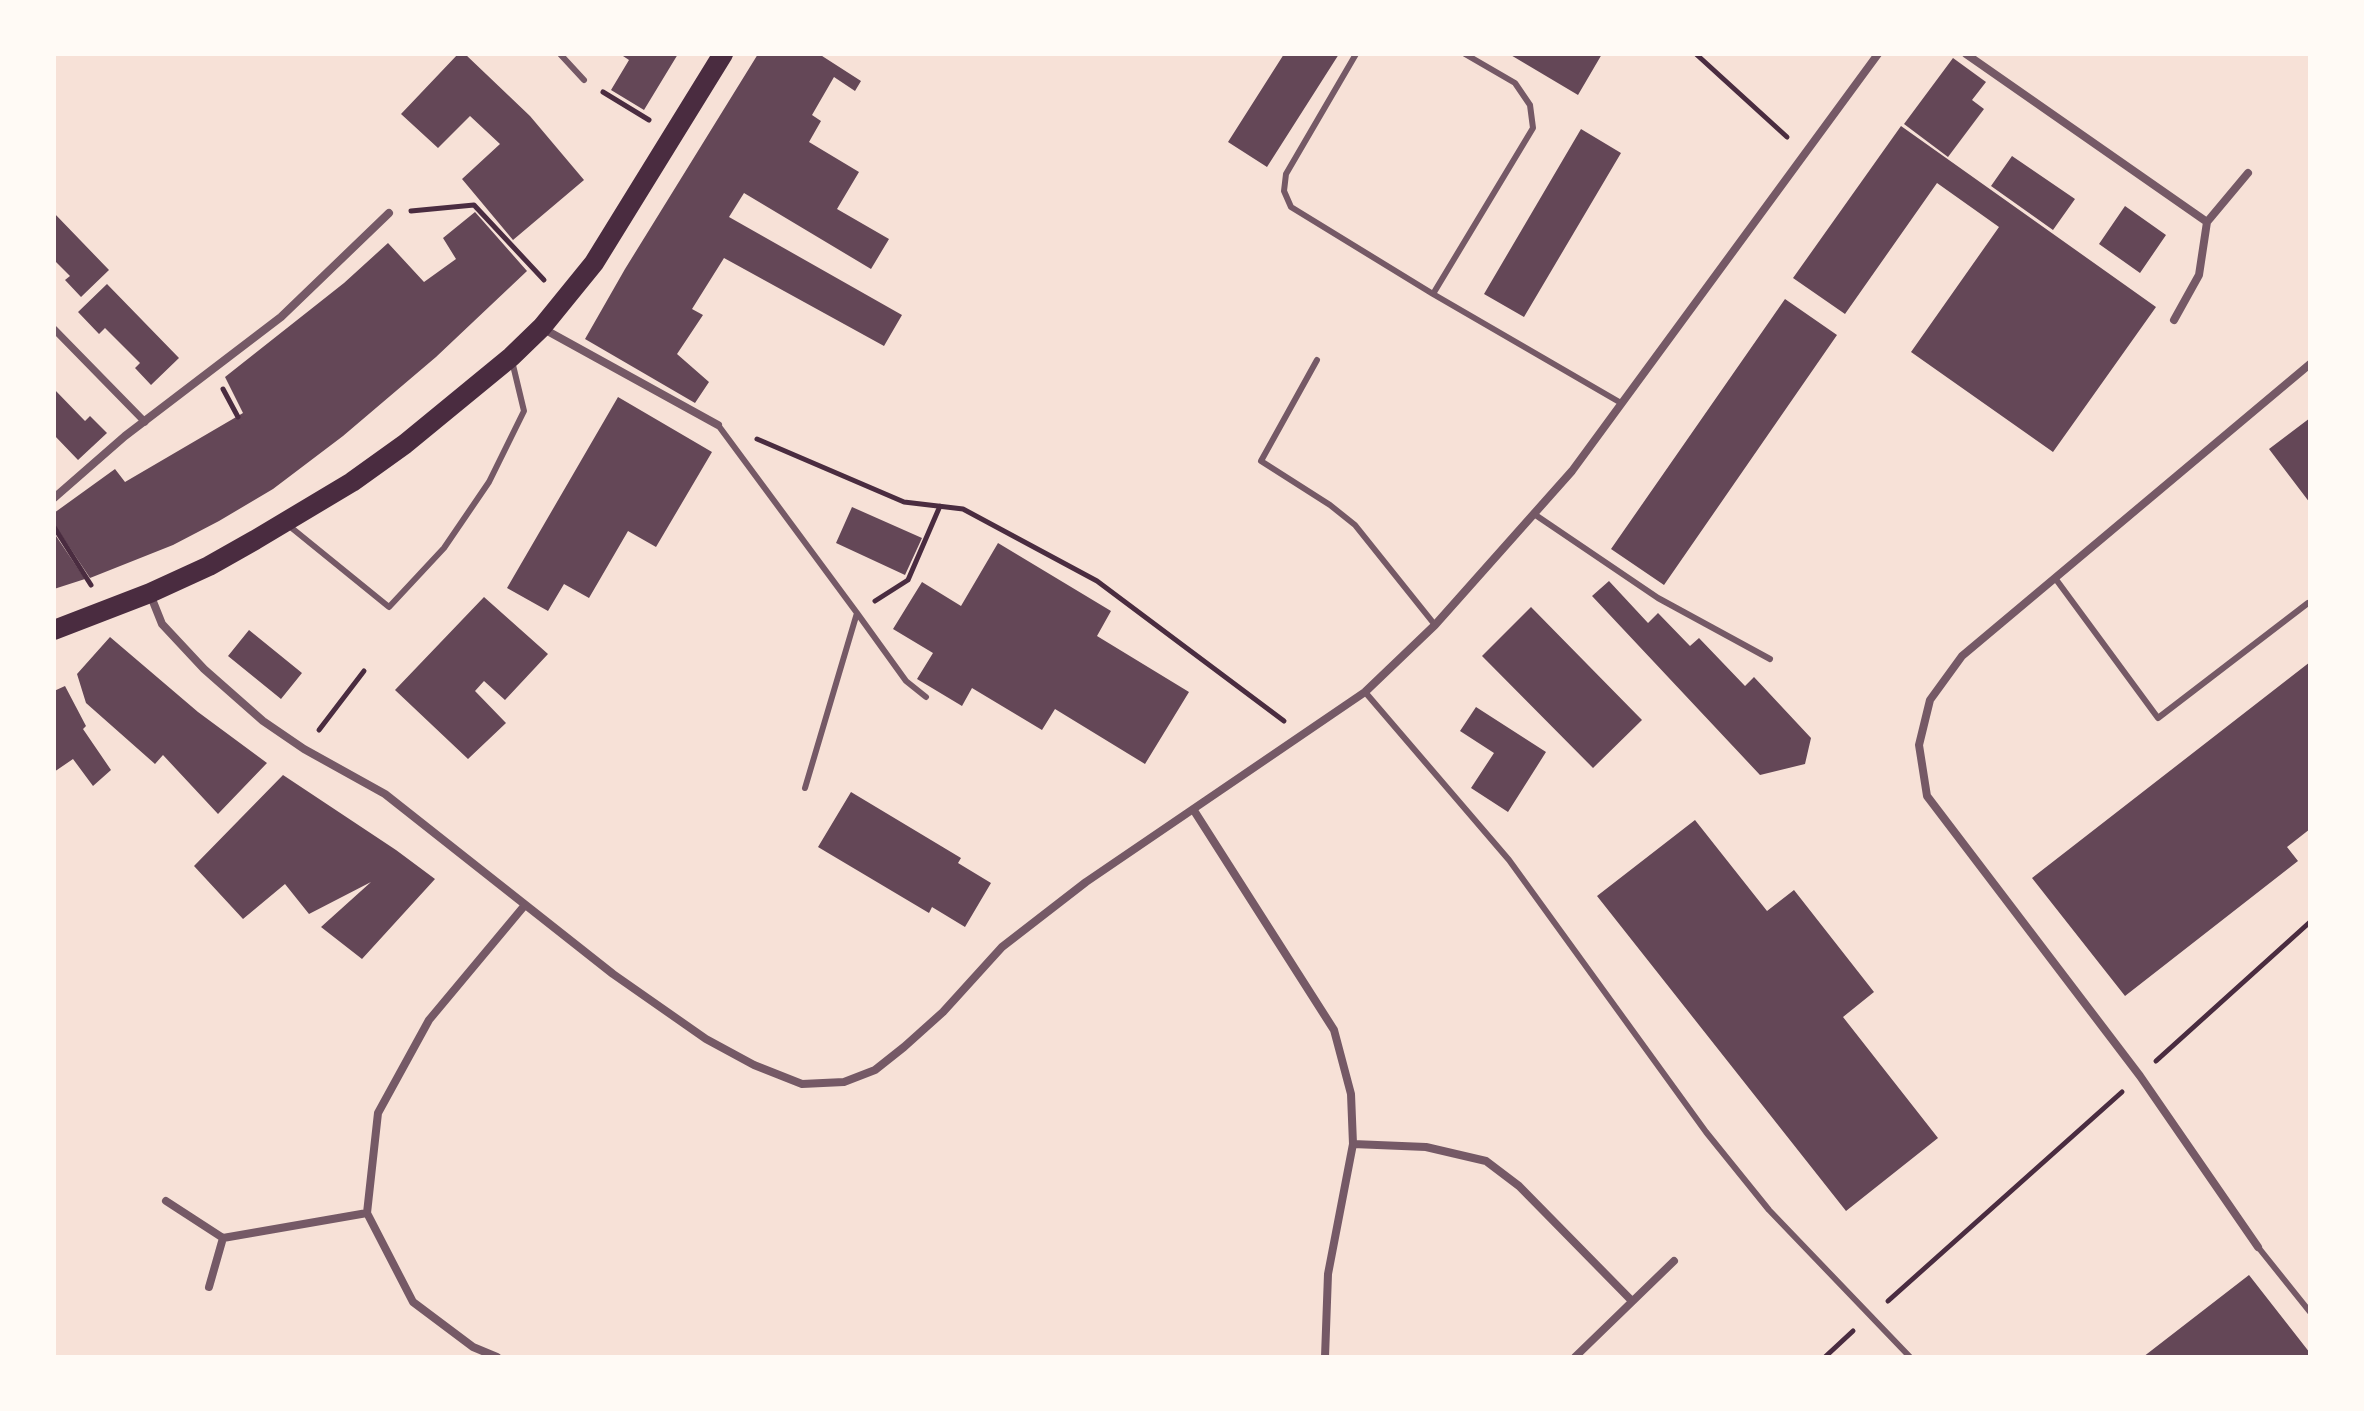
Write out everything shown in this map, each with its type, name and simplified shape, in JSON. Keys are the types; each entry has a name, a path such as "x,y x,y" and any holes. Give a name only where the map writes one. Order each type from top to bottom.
{"main road":[{"path":"54,630 150,593 209,566 352,482 511,357 542,327 594,263 723,54"}],"street":[{"path":"150,593 162,624 204,669 263,721 304,749 385,794 613,974 706,1039 754,1065 802,1084 844,1082 875,1070 904,1047 943,1012 971,978 1014,937 1086,882 1365,692 1435,625 1572,471 1878,54"},
{"path":"1966,54 2207,222"},
{"path":"2174,320 2199,275 2207,222 2248,173"},
{"path":"54,498 145,422 281,317 389,213"},
{"path":"542,327 718,425"},
{"path":"54,329 145,422"},
{"path":"2258,1247 2140,1076 1927,796 1919,745 1930,700 1962,656 2310,364"},
{"path":"1193,809 1334,1030 1351,1094 1353,1144 1328,1274 1325,1357"},
{"path":"497,1357 473,1347 413,1302 367,1213 378,1113 429,1020 525,905"},
{"path":"1353,1144 1426,1147 1486,1161 1519,1186 1632,1301"},
{"path":"166,1201 223,1238 367,1213"},
{"path":"209,1287 223,1238"},
{"path":"1575,1357 1674,1261"}],"lane":[{"path":"560,54 584,80"},
{"path":"1356,54 1286,174 1284,191 1291,207 1621,403"},
{"path":"1433,294 1533,128 1530,105 1515,83 1465,54"},
{"path":"285,522 389,607 444,548 489,482 524,411 511,357"},
{"path":"1317,360 1261,461 1330,505 1355,525 1435,625"},
{"path":"718,425 906,681 926,697"},
{"path":"1534,514 1658,598 1770,659"},
{"path":"2055,578 2158,718 2308,603"},
{"path":"805,788 857,613"},
{"path":"1365,692 1509,860 1724,1154 1769,1210 1910,1357"},
{"path":"2258,1247 2310,1312"}],"path":[{"path":"1696,54 1805,153"},
{"path":"584,80 674,136"},
{"path":"389,213 474,205 564,301"},
{"path":"718,425 763,441 904,502 963,509 1097,581 1270,709 1301,736"},
{"path":"857,613 908,580 940,506"},
{"path":"54,527 107,610"},
{"path":"304,749 364,671"},
{"path":"1825,1357 2310,922"}],"building":[{"path":"458,54 465,54 530,116 584,180 513,240 462,179 500,144 470,116 438,148 401,114"},
{"path":"620,54 678,54 644,110 611,90 629,60"},
{"path":"758,54 819,54 861,81 855,91 834,77 812,115 821,121 809,142 859,172 837,209 889,239 871,269 744,193 729,217 902,315 884,346 724,258 692,309 703,315 677,354 709,382 695,403 585,339"},
{"path":"1284,54 1339,54 1267,167 1228,142"},
{"path":"1509,54 1602,54 1578,95"},
{"path":"1953,58 1986,82 1972,100 1984,109 1948,157 1904,124"},
{"path":"1901,126 2156,307 2053,452 1911,352 1999,227 1937,183 1845,314 1793,278"},
{"path":"1581,129 1621,153 1524,317 1484,294"},
{"path":"2012,156 2075,199 2053,230 1991,186"},
{"path":"2125,206 2166,235 2140,273 2099,244"},
{"path":"475,212 527,271 436,357 343,436 273,489 173,545 90,578 54,524 54,513 115,469 125,482 243,413 225,377 344,283 388,243 424,282 456,259 443,238"},
{"path":"54,213 109,270 81,297 65,280 70,276 54,260"},
{"path":"107,284 179,358 151,385 135,368 140,363 105,328 99,334 78,312"},
{"path":"1785,299 1837,335 1664,585 1611,549"},
{"path":"54,389 85,421 90,416 107,433 78,460 54,435"},
{"path":"618,397 712,452 656,547 628,531 589,598 564,584 548,611 507,588"},
{"path":"2310,418 2310,503 2269,449"},
{"path":"852,507 922,538 905,575 836,543"},
{"path":"54,533 85,579 54,589"},
{"path":"998,543 1111,611 1097,636 1189,692 1145,764 1055,709 1042,730 972,688 962,706 917,679 933,653 893,629 922,582 961,606"},
{"path":"1609,581 1648,623 1658,613 1690,646 1699,638 1745,686 1754,677 1811,738 1805,764 1760,775 1592,596"},
{"path":"484,597 548,654 505,700 484,681 475,691 506,723 468,759 395,690"},
{"path":"1531,607 1642,720 1593,768 1482,656"},
{"path":"249,630 302,673 281,699 228,656"},
{"path":"110,637 198,712 267,763 218,814 163,755 155,764 86,703 77,674"},
{"path":"2310,662 2310,829 2287,847 2298,861 2125,996 2032,878"},
{"path":"65,686 86,726 83,729 111,770 93,786 73,759 54,772 54,691"},
{"path":"1476,707 1546,752 1508,812 1471,788 1494,753 1460,731"},
{"path":"283,775 435,879 362,959 321,927 371,882 309,914 285,884 243,919 194,866"},
{"path":"851,792 961,858 958,863 991,883 965,927 932,907 929,913 818,847"},
{"path":"1695,820 1767,911 1794,890 1874,992 1843,1017 1938,1138 1846,1211 1597,896"},
{"path":"2249,1275 2310,1357 2143,1357"}]}
